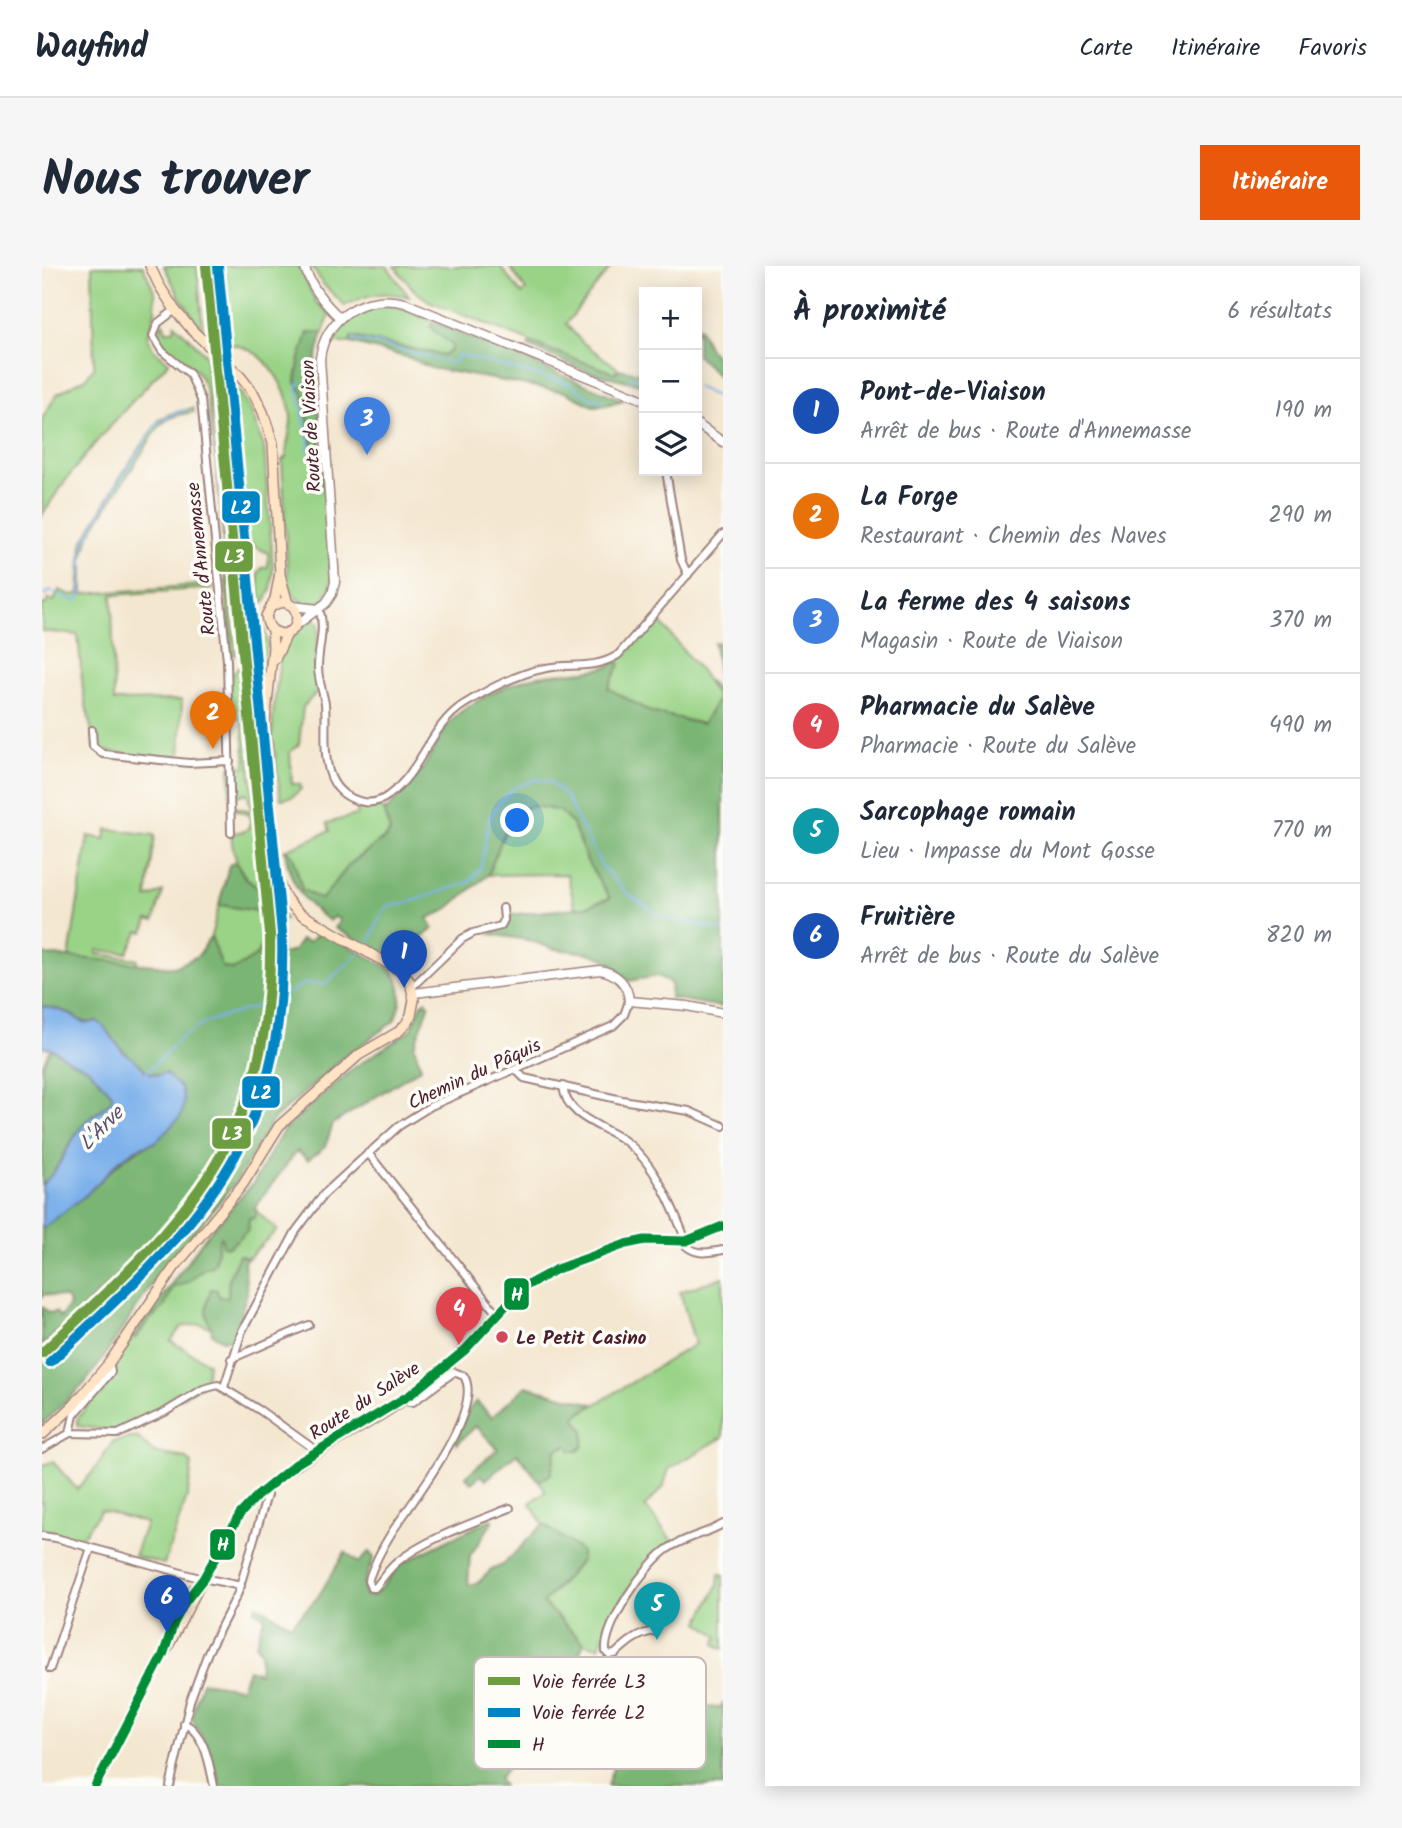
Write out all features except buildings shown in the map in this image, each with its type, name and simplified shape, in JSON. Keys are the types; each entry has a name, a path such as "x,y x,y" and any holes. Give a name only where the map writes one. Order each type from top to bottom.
{"main road":[{"path":"42,1435 83,1396 109,1363 174,1268 249,1175 279,1126 359,1055 403,1027 413,1009 413,990 407,977 392,965 293,908 277,881 265,738 272,667 272,630 266,618 272,606 279,573 273,443 254,394 240,376 175,310 150,266"},
{"path":"272,667 297,616 290,605 279,573"},
{"path":"272,606 280,602 290,605"},
{"path":"272,630 279,634 292,629"},
{"name":"Route du Salève","path":"95,1786 166,1650 187,1597 203,1578 234,1522 267,1488 317,1451 405,1398 461,1354 526,1285 567,1265 632,1242 684,1241 723,1226"}],"street":[{"path":"304,266 320,299 340,318 354,308 371,302 388,300 405,303 639,398"},
{"name":"Route d'Annemasse","path":"175,310 158,323 153,336 162,351 190,374 201,400 226,649 231,833"},
{"name":"Route de Viaison","path":"292,629 329,599 335,582 320,359 326,335 340,318"},
{"path":"702,427 723,442"},
{"path":"667,476 681,560 688,575"},
{"path":"290,605 318,609 323,622 318,666 325,703 325,747 332,779 354,800 370,803 385,798 398,787 446,720 461,706 524,674 547,668 596,665 611,659 628,645 723,534"},
{"path":"92,730 93,746 103,754 189,763 230,761"},
{"path":"413,990 462,939 473,933 501,926 504,920 503,908"},
{"path":"413,990 592,970 606,971 618,978 627,990 629,1001 704,1008 723,1013"},
{"name":"Chemin du Pâquis","path":"224,1387 231,1359 247,1321 300,1225 324,1194 399,1126 431,1106 613,1026 624,1015 629,1001"},
{"path":"516,1070 524,1078 610,1098 689,1111 723,1126"},
{"path":"563,1086 564,1096 572,1108 598,1127 628,1143 646,1163 677,1217 686,1247 694,1252 723,1250"},
{"path":"368,1153 498,1315"},
{"path":"231,1359 309,1325"},
{"path":"70,1433 74,1415 111,1372 109,1363"},
{"path":"405,1398 408,1402 413,1402 454,1372 464,1376 468,1383 467,1397 452,1442 390,1535 372,1570 369,1587 375,1588 395,1563 411,1553 510,1507"},
{"path":"42,1449 70,1433 118,1434 213,1385 224,1387 317,1451"},
{"path":"170,1786 184,1723 208,1652 241,1586 267,1488"},
{"path":"654,1631 631,1640 615,1654 606,1652 608,1637 624,1601 657,1557 684,1540 723,1524"},
{"path":"42,1536 241,1586"},
{"path":"50,1669 91,1548"},
{"path":"184,1723 192,1728 203,1745 214,1786"}],"green space":[{"path":"92,266 143,266 155,293 155,312 148,338 153,349 169,362 86,454 42,515 42,419 57,394 86,378 94,367"},
{"path":"164,266 197,266 203,331 179,296"},
{"path":"213,266 299,266 316,302 330,314 323,332 308,333 296,382 303,394 313,445 314,476 324,485 332,582 324,600 301,602 293,594 288,582 282,460 286,457 291,424 288,402 275,375 264,360 245,348 232,344 227,350 215,338"},
{"path":"311,266 387,266 409,297 376,294 345,306 324,285"},
{"path":"394,266 500,266 522,294 526,290 509,266 612,266 566,324 582,342 619,369 615,373 601,370 429,301 414,290"},
{"path":"388,305 433,322 431,327 453,345 452,351 443,355 351,337 350,343 330,345 340,328 353,316 368,309"},
{"path":"433,322 623,400 593,406 565,392 431,368 410,358 350,343 351,337 443,355 451,351 453,346 430,327"},
{"path":"163,323 166,331 174,331 175,324 206,355 236,655 231,655 218,493 206,392 197,372 161,343 158,338"},
{"path":"323,332 316,359 324,485 314,476 313,445 303,394 296,382 308,333"},
{"path":"702,334 709,349 723,362 723,381 702,360"},
{"path":"530,343 615,373 619,369 639,373 639,384 589,372 528,346"},
{"path":"216,364 239,390 251,411 264,447 273,567 271,590 264,602 261,603 258,573 262,568 268,567 268,553 252,545 243,548 251,610 255,615 261,615 268,646 262,667 257,746"},
{"path":"193,408 194,412 173,417 157,429 89,535 83,557 83,594 212,584 213,588 112,595 114,701 182,700 180,762 96,750 83,691 78,635 42,631 42,604 46,605 48,599 54,601 59,590 71,595 79,594 82,544 119,479 159,420"},
{"path":"314,618 319,624 315,669 318,688 303,707 299,744 290,752 292,784 300,784 301,789 292,797 281,799 272,735 280,659 289,639"},
{"path":"657,618 702,673 718,699 703,724 651,712 608,688 620,664 617,662"},
{"path":"723,642 723,1007 670,998 671,983 658,976 629,981 608,960 589,953 554,949 528,940 490,934 504,928 510,915 585,907 610,898 587,861 573,825 560,811 533,806 520,809 503,836 488,875 445,911 428,918 433,929 411,946 419,953 406,967 335,928 340,919 334,917 330,921 312,907 299,891 290,872 285,850 293,856 302,889 321,900 350,864 387,837 390,831 384,813 423,768 447,726 474,703 534,677 587,671 617,662 620,664 608,688 651,712 702,724 718,699 707,682 716,689 720,687 714,643"},
{"path":"240,665 263,892 239,867 231,833 245,831 250,823 248,814 235,810 235,807 252,811 247,793 230,798 230,767 246,766 242,719 229,719 228,680"},
{"path":"357,805 383,808 389,834 350,864 321,900 302,889 293,856 285,850 330,831 327,823 357,815"},
{"path":"533,806 560,810 573,825 587,861 610,898 585,907 575,907 567,874 488,875 503,836 520,809"},
{"path":"107,829 155,835 147,898 163,892 154,921 148,920 144,932 139,931 127,953 97,950 97,954 137,959 137,965 69,958 88,836 105,839"},
{"path":"236,862 245,878 263,892 265,912 219,905 229,865"},
{"path":"219,905 265,912 268,940 263,940 257,955 233,970 222,968 211,936"},
{"path":"270,907 285,919 279,923 281,955 293,951 301,940 308,942 322,931 392,970 399,982 401,995 394,1021 343,1058 272,1121 236,1182 158,1275 84,1384 42,1424 42,1360 172,1234 210,1182 244,1117 256,1084 270,1016 273,945"},
{"path":"211,936 222,967 233,970 257,955 263,940 268,940 265,1019 248,1092 234,1127 195,1193 169,1224 42,1346 42,1307 50,1313 56,1312 60,1318 69,1305 67,1298 45,1294 42,1297 42,1229 125,1158 157,1141 159,1075 146,1072 97,1021 86,1023 66,1012 42,1006 42,952 46,955 175,967 198,956"},
{"path":"426,1000 429,1007 414,1046 421,1068 333,1124 325,1147 308,1160 297,1151 254,1208 257,1211 254,1218 249,1218 248,1230 229,1247 222,1246 221,1237 212,1266 187,1282 173,1287 164,1307 148,1321 136,1338 133,1337 207,1235 254,1182 283,1131 355,1067 411,1030"},
{"path":"51,1048 88,1068 112,1094 112,1100 83,1125 42,1185 42,1065"},
{"path":"260,1200 254,1209 277,1230 248,1258 240,1255 229,1277 228,1297 219,1297 212,1328 200,1324 181,1327 171,1341 208,1363 206,1383 146,1418 113,1431 78,1426 77,1419 114,1373 117,1360 207,1235"},
{"path":"239,1255 248,1258 244,1261 247,1293 233,1340 223,1340 212,1334 207,1318 207,1303 211,1289 217,1290 219,1297 228,1297 229,1277"},
{"path":"723,1277 723,1437 669,1469 663,1488 645,1506 673,1542 648,1565 628,1589 599,1647 584,1643 543,1603 581,1561 581,1551 543,1524 530,1503 546,1491 539,1481 551,1474 556,1450 568,1445 571,1451 578,1451 583,1446 575,1417 695,1344 680,1292"},
{"path":"526,1386 593,1404 575,1417 584,1431 583,1446 578,1451 571,1451 567,1445 556,1450 551,1474 539,1481 517,1453 486,1480 481,1475 471,1483 466,1476 498,1449 476,1426 457,1444 455,1441 468,1411 476,1401 492,1417"},
{"path":"137,1437 154,1453 185,1458 192,1464 188,1494 164,1564 134,1556 146,1523 101,1510 79,1541 42,1532 42,1465 53,1462 77,1489 92,1473 113,1442"},
{"path":"491,1519 493,1521 470,1556 468,1585 479,1582 491,1570 503,1565 543,1524 581,1551 581,1561 543,1603 584,1643 578,1657 474,1657 474,1769 506,1769 498,1779 503,1786 219,1786 209,1749 191,1717 202,1682 241,1688 248,1669 259,1673 261,1651 256,1645 265,1617 254,1610 257,1605 291,1625 318,1597 345,1552 358,1563 369,1552 374,1558 364,1583 365,1595 374,1596 402,1563"},
{"path":"719,1574 723,1574 723,1649 715,1644 718,1636 699,1622 718,1585"},
{"path":"723,1702 723,1786 607,1786 613,1769 706,1769 706,1707 720,1708"}],"water":[{"name":"L'Arve","path":"42,1006 60,1010 86,1023 97,1021 146,1072 159,1075 165,1073 181,1088 184,1102 181,1116 157,1141 136,1149 120,1160 87,1194 42,1229 42,1185 55,1171 83,1125 109,1103 112,1094 88,1068 51,1048 42,1047"}],"waterway":[{"path":"353,340 453,363 460,355 570,384 591,399 605,401"},
{"path":"629,378 639,379"},
{"path":"301,381 297,387 309,443 307,451"},
{"path":"702,390 723,396"},
{"path":"42,594 47,595 49,591 76,601 81,596 82,556 86,539 157,423 187,410"},
{"path":"366,946 388,906 401,905 469,882 481,868 489,819 499,802 516,787 537,779 550,782 566,796 601,865 628,894 662,917 723,930"},
{"path":"146,1073 184,1035 209,1021 275,1001 305,983 325,984 359,953"}],"rail line":[{"name":"L3","path":"42,1353 138,1261 178,1217 211,1172 237,1123 256,1069 267,1006 270,934 206,266"},
{"name":"L2","path":"50,1362 148,1268 189,1223 223,1177 249,1127 269,1071 280,1007 282,933 218,266"}],"transit line":[{"name":"H","path":"95,1786 163,1655 174,1623 185,1602 203,1579 240,1514 257,1496 296,1464 411,1394 465,1350 522,1288 557,1269 626,1244 645,1240 686,1241 723,1226"}],"place":[{"name":"La ferme des 4 saisons","path":"367,455"},
{"name":"La Forge","path":"213,749"},
{"name":"Pont-de-Viaison","path":"404,988"},
{"name":"Le Petit Casino","path":"502,1337"},
{"name":"Pharmacie du Salève","path":"459,1345"},
{"name":"Fruitière","path":"167,1633"},
{"name":"Sarcophage romain","path":"657,1640"}]}
